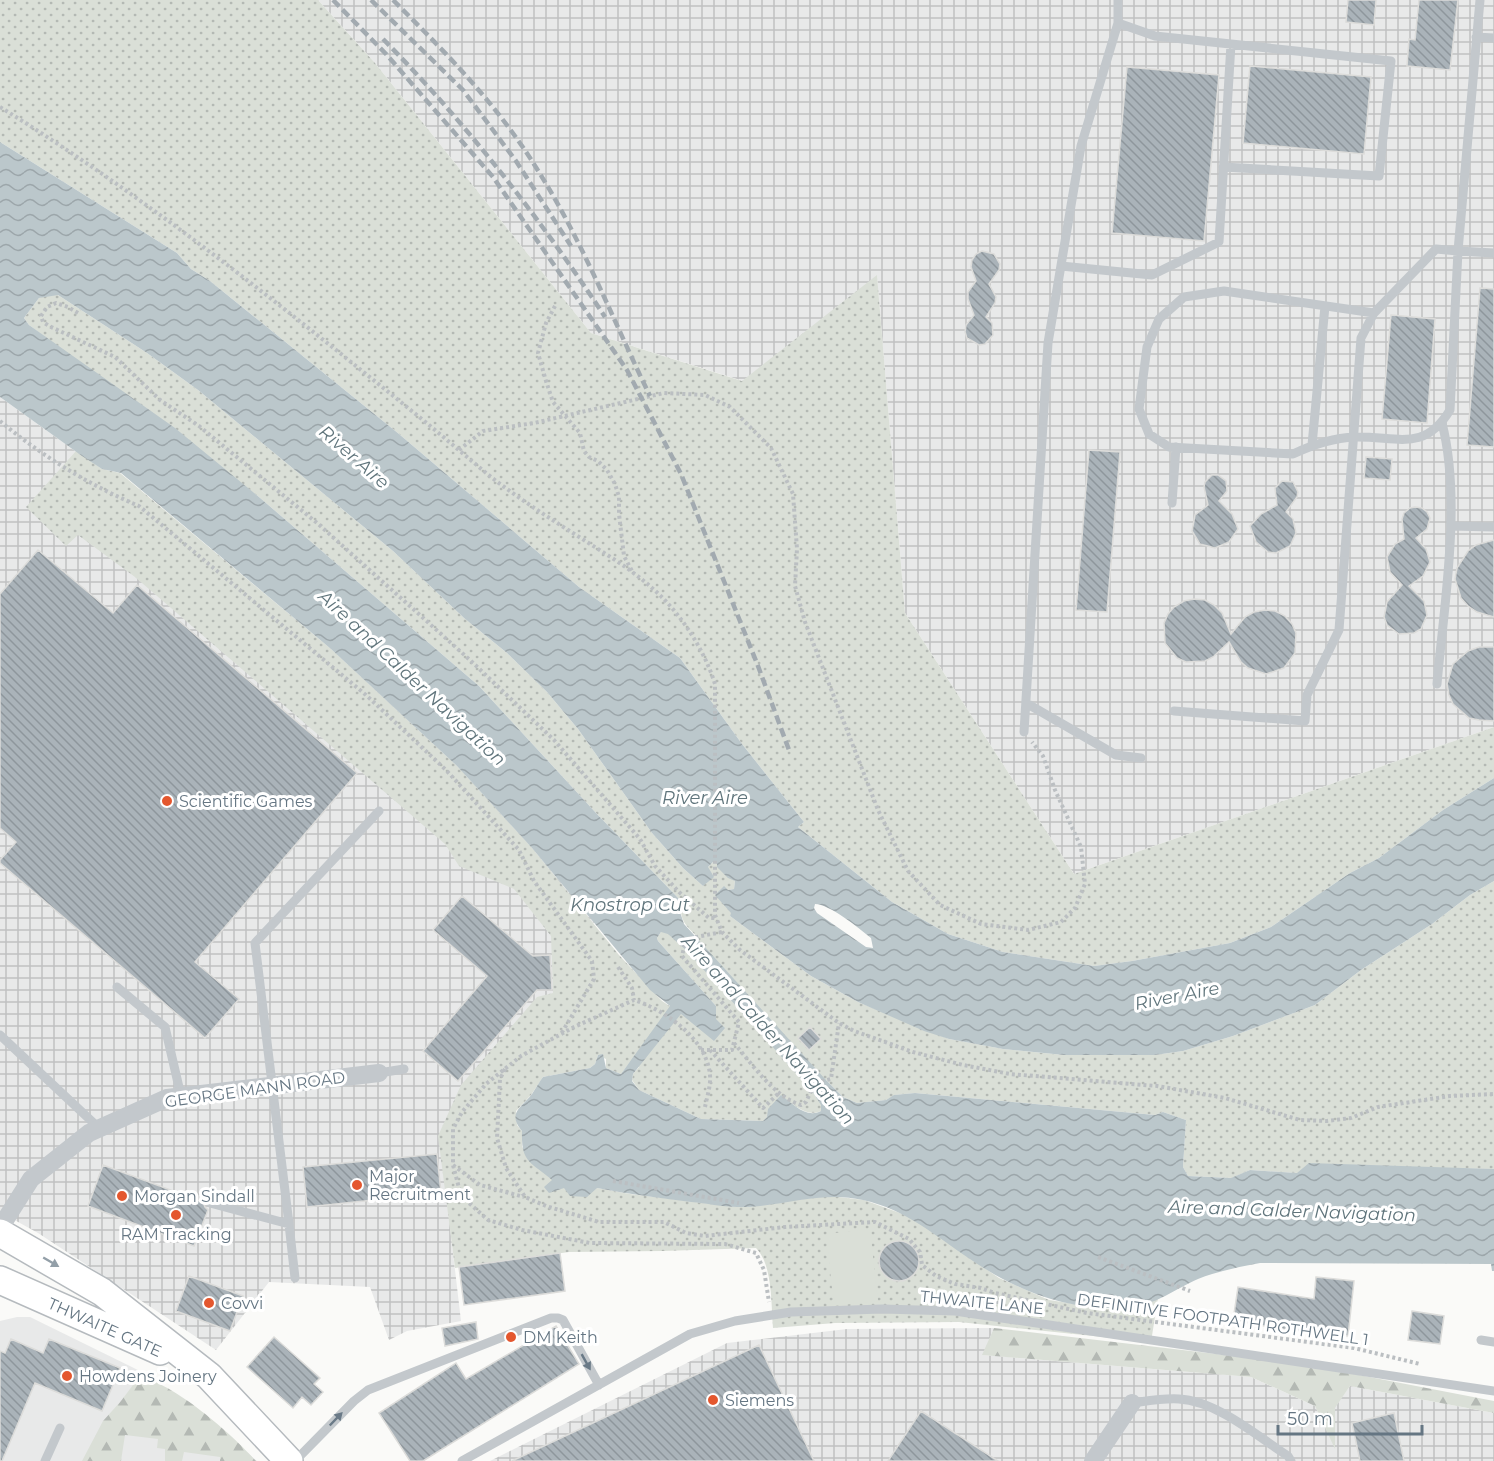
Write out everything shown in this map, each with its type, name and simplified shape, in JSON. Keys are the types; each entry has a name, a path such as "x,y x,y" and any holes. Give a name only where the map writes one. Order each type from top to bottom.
{"main road":[{"name":"THWAITE GATE","path":"0,1231 102,1292 209,1376 289,1461"},
{"name":"THWAITE GATE","path":"0,1280 140,1342 209,1376"}],"street":[{"name":"GEORGE MANN ROAD","path":"0,1231 31,1179 89,1133 167,1098 379,1073"},
{"path":"1093,1461 1132,1403"}],"lane":[{"path":"1024,732 1048,343 1081,146 1118,23 1118,0"},
{"path":"1374,313 1224,291 1184,297 1159,319 1147,346 1139,409 1149,434 1169,447 1293,454 1312,445 1355,437 1416,439 1430,434 1442,423 1450,410 1458,251 1480,0"},
{"path":"1118,23 1155,36 1391,61 1379,176 1224,167"},
{"path":"1476,37 1494,38"},
{"path":"1061,266 1152,275 1219,242 1231,44"},
{"path":"1174,711 1305,721 1307,695 1339,630 1361,338 1374,313 1436,249 1494,254"},
{"path":"1312,445 1325,306"},
{"path":"1437,684 1451,526 1448,447 1442,423"},
{"path":"1172,503 1176,447"},
{"path":"1451,526 1494,527"},
{"path":"1026,704 1116,755 1140,758"},
{"path":"295,1278 255,943 379,811"},
{"path":"117,987 165,1027 181,1096"},
{"path":"0,1035 100,1129"},
{"path":"379,1073 404,1069"},
{"path":"210,1203 289,1224"},
{"name":"THWAITE LANE","path":"462,1461 690,1334 735,1321 791,1312 882,1309 956,1311 1494,1391"},
{"path":"296,1461 354,1401 368,1390 551,1318 563,1320 599,1384"},
{"path":"1481,1340 1494,1342"},
{"path":"1132,1403 1179,1399 1203,1404 1223,1414 1288,1456 1291,1461"},
{"path":"45,1461 60,1428"}],"path":[{"path":"0,107 60,144 224,263 532,507 634,574 652,587 672,608 710,668 715,684 716,918 722,932 740,950 839,1023 854,1031 913,1052 963,1065 1010,1074 1157,1086 1225,1098 1300,1120 1327,1121 1351,1118 1378,1107 1450,1096 1494,1094"},
{"path":"78,314 56,303 47,307 41,316 43,322 49,326 115,357 160,400 199,426 317,523 470,660 554,740 640,839 655,866 679,892 709,918 716,918"},
{"path":"555,306 546,323 538,353 553,402 579,433 584,451 607,470 615,484 619,497 624,556 634,574"},
{"path":"459,450 483,431 566,416 664,393 705,395 730,407 771,448 793,494 797,549 795,586 805,621 878,810 908,871 940,905 981,924 1028,930 1060,922 1075,908 1085,884 1081,847 1042,756 1024,732"},
{"path":"0,421 30,445 109,493 139,506 148,513 366,695 446,770 519,850 534,881 592,961 594,980 561,1034"},
{"path":"700,1050 732,1050 739,1022 682,956 686,939 722,932"},
{"path":"618,967 632,988 634,1000"},
{"path":"705,1107 710,1077 708,1062 681,1025 661,1011 634,1000 561,1034 507,1066 486,1084 462,1112 453,1129 453,1165 459,1188 469,1203 488,1220 522,1230 590,1243 725,1244 756,1253 764,1270 770,1315"},
{"path":"734,1043 779,1093 801,1105 806,1102 815,1083 831,1079 839,1023"},
{"path":"710,1050 763,1108 779,1093"},
{"path":"507,1066 500,1079 497,1138 506,1168 525,1197"},
{"name":"DEFINITIVE FOOTPATH ROTHWELL 1","path":"453,1165 480,1185 525,1197 546,1206 599,1222 664,1222 686,1233 705,1236 785,1227 875,1222 909,1239 920,1252 922,1265 936,1276 955,1284 1087,1313 1354,1348 1426,1366"},
{"path":"613,1181 740,1203"},
{"path":"1098,1257 1190,1291"},
{"path":"995,1293 999,1317"}],"shaded area":[{"path":"318,0 1494,0 1494,727 1074,874 905,613 877,276 743,381 591,333 375,63"},
{"path":"0,397 82,456 331,649 457,766 532,848 594,922 446,1193 461,1321 407,1331 389,1340 370,1287 269,1282 216,1350 38,1233 0,1212"},
{"path":"30,1317 142,1372 190,1404 257,1461 0,1461 0,1321"},
{"path":"994,1328 983,1355 1251,1377 1315,1406 1335,1447 1335,1407 1350,1386 1494,1413 1494,1461 490,1461 727,1343 847,1329"}],"green space":[{"path":"0,0 318,0 375,63 591,333 742,381 877,275 905,613 1074,874 1494,727 1494,778 1443,810 1379,858 1350,873 1271,927 1230,943 1094,966 1003,952 948,934 892,902 798,827 804,822 742,744 680,658 579,587 399,434 210,281 191,269 177,253 0,142"},
{"path":"58,295 147,353 198,390 393,551 464,618 507,653 547,692 578,729 652,833 683,868 703,886 708,867 713,862 735,881 734,889 728,890 732,913 730,916 811,976 858,1002 949,1039 1003,1049 1064,1055 1155,1055 1183,1051 1233,1036 1315,1005 1361,970 1494,881 1494,1169 1430,1168 1297,1173 1250,1170 1232,1178 1188,1176 1183,1167 1186,1120 1163,1112 1155,1115 915,1093 895,1095 886,1100 857,1103 843,1097 826,1080 812,1091 822,1105 821,1111 816,1113 802,1110 786,1099 763,1121 701,1119 639,1090 632,1080 633,1074 639,1067 630,1062 621,1074 606,1068 606,1059 598,1055 595,1064 590,1068 543,1077 516,1111 517,1125 522,1131 522,1147 565,1188 597,1188 737,1207 820,1197 864,1200 911,1217 999,1278 1049,1300 1107,1309 1135,1307 1158,1298 1151,1342 959,1322 835,1323 773,1328 766,1264 756,1248 569,1252 455,1268 438,1136 461,1085 537,997 553,993 551,936 514,889 459,866 445,844 135,577 78,535 66,546 26,507 76,451 102,469 120,473 331,649 457,766 532,848 619,955 662,1001 689,1019 716,1019 716,1006 657,938 661,932 664,932 699,939 682,919 682,902 479,686 259,497 29,325 24,318 39,298"},
{"path":"870,1229 878,1301 834,1306 826,1234"},
{"path":"994,1328 1302,1364 1494,1401 1494,1413 1350,1386 1335,1408 1335,1449 1315,1406 1251,1377 982,1355"},
{"path":"139,1377 168,1389 202,1411 256,1461 220,1461 220,1457 184,1452 182,1461 165,1461 165,1449 157,1448 158,1439 125,1435 121,1461 82,1461 103,1421"}],"water":[{"path":"0,142 177,253 191,269 210,281 399,434 579,587 680,658 742,744 804,822 798,827 892,902 948,934 1003,952 1094,966 1230,943 1271,927 1350,873 1379,858 1443,810 1494,778 1494,881 1361,970 1315,1005 1233,1036 1183,1051 1155,1055 1064,1055 1003,1049 949,1039 924,1031 858,1002 811,976 730,916 731,913 715,895 724,886 728,890 734,889 735,881 728,878 713,862 708,867 714,877 703,886 683,868 652,833 578,729 547,692 393,551 198,390 147,353 58,295 39,298 24,318 29,325 175,428 479,686 682,902 680,912 684,924 843,1097 857,1103 886,1100 894,1095 915,1093 1155,1115 1163,1112 1186,1120 1183,1167 1188,1176 1231,1178 1250,1170 1297,1173 1309,1163 1494,1169 1494,1271 1492,1271 1491,1264 1260,1263 1206,1276 1140,1306 1088,1307 1046,1298 1007,1281 988,1271 907,1217 879,1204 863,1200 831,1197 737,1207 597,1188 587,1197 570,1196 564,1188 549,1193 544,1187 552,1180 525,1156 522,1131 516,1120 517,1111 543,1077 590,1068 595,1064 598,1055 603,1054 606,1068 621,1074 670,1006 650,990 532,848 457,766 331,649 121,473 102,469 0,397","holes":["815,904 836,912 859,928 871,938 873,948 866,947 817,913 814,908","661,932 668,934 687,951 812,1091 821,1105 821,1111 805,1112 781,1095 768,1109 767,1117 763,1121 701,1119 639,1090 632,1081 633,1074 681,1014 714,1041 725,1028 716,1019 716,1006 658,941 657,938"]}],"building":[{"path":"1348,0 1376,0 1374,25 1346,22"},
{"path":"1419,0 1458,0 1450,70 1407,66 1409,39 1415,40"},
{"path":"1250,66 1371,77 1364,154 1243,143"},
{"path":"1127,67 1219,75 1204,241 1112,233"},
{"path":"982,251 994,254 1000,264 999,270 989,284 996,297 986,317 992,323 993,335 985,344 979,345 967,338 965,332 966,325 974,315 968,299 968,292 976,281 971,267 972,260"},
{"path":"1480,288 1494,289 1494,447 1467,445"},
{"path":"1391,315 1435,319 1427,423 1382,419"},
{"path":"1089,450 1120,452 1107,612 1076,610"},
{"path":"1366,457 1392,459 1390,480 1364,478"},
{"path":"1212,475 1218,475 1226,481 1227,491 1219,501 1232,514 1238,529 1229,542 1215,548 1200,544 1192,531 1195,515 1208,505 1204,487 1205,482"},
{"path":"1282,481 1293,482 1298,492 1286,512 1293,519 1296,533 1290,546 1276,553 1268,552 1256,542 1250,526 1261,514 1277,505 1275,488"},
{"path":"1415,507 1422,508 1430,518 1427,529 1416,538 1426,549 1430,562 1423,576 1409,586 1424,601 1427,615 1421,629 1414,633 1399,634 1387,625 1384,617 1387,602 1402,585 1390,572 1387,557 1395,544 1404,539 1402,519 1404,513"},
{"path":"1494,540 1494,617 1477,612 1468,606 1461,598 1455,579 1457,568 1468,551 1476,545"},
{"name":"Scientific Games","path":"38,550 113,613 137,585 357,773 195,962 239,999 205,1038 0,863 0,860 16,842 0,828 0,594"},
{"path":"1205,600 1214,605 1222,613 1231,634 1245,617 1254,612 1275,611 1285,616 1296,633 1295,653 1284,668 1266,674 1248,668 1241,662 1229,642 1213,657 1205,661 1186,662 1177,658 1165,643 1164,623 1174,607 1184,601"},
{"path":"1479,647 1494,647 1494,721 1469,718 1453,704 1449,695 1447,684 1453,664 1468,651"},
{"path":"462,896 533,956 550,955 552,990 537,990 458,1081 423,1051 487,976 433,930"},
{"path":"810,1027 821,1039 809,1050 798,1038"},
{"path":"437,1154 441,1193 307,1207 303,1167"},
{"path":"103,1165 203,1202 208,1210 194,1246 88,1206"},
{"path":"899,1241 907,1242 913,1247 918,1253 918,1269 913,1275 907,1280 899,1281 891,1280 885,1275 880,1269 879,1261 880,1253 885,1247 891,1242"},
{"path":"560,1253 565,1291 464,1305 459,1267"},
{"name":"Covvi","path":"189,1276 243,1296 230,1331 176,1311"},
{"path":"1316,1277 1354,1281 1348,1336 1302,1332 1233,1321 1238,1287 1314,1299"},
{"path":"1412,1311 1444,1316 1440,1344 1408,1340"},
{"path":"476,1322 478,1339 445,1346 442,1328"},
{"path":"556,1326 579,1364 423,1461 410,1461 379,1413 456,1363 466,1379"},
{"path":"274,1337 320,1378 314,1384 323,1392 311,1405 302,1397 293,1408 247,1367"},
{"name":"Howdens Joinery","path":"11,1339 43,1353 49,1339 120,1368 102,1411 35,1383 2,1461 0,1461 0,1351 5,1353"},
{"name":"Siemens","path":"759,1345 814,1461 512,1461"},
{"path":"921,1411 998,1461 888,1461"},
{"path":"1394,1413 1404,1461 1360,1461 1352,1423"}],"railway":[{"path":"333,0 386,54 493,177 627,370 681,474 789,750"},
{"path":"371,0 463,90 516,161 571,246"},
{"path":"393,0 488,101 522,145 583,252 650,396"},
{"path":"383,39 444,104 501,172 555,244 605,317"}],"place":[{"name":"Scientific Games","path":"167,801"},
{"name":"Major Recruitment","path":"357,1185"},
{"name":"Morgan Sindall","path":"122,1196"},
{"name":"RAM Tracking","path":"176,1215"},
{"name":"Covvi","path":"209,1303"},
{"name":"DM Keith","path":"511,1337"},
{"name":"Howdens Joinery","path":"67,1376"},
{"name":"Siemens","path":"713,1400"}],"water label":[{"name":"River Aire","path":"354,457"},
{"name":"Aire and Calder Navigation","path":"412,678"},
{"name":"River Aire","path":"705,798"},
{"name":"Knostrop Cut","path":"630,905"},
{"name":"River Aire","path":"1177,996"},
{"name":"Aire and Calder Navigation","path":"768,1030"},
{"name":"Aire and Calder Navigation","path":"1292,1211"}]}
